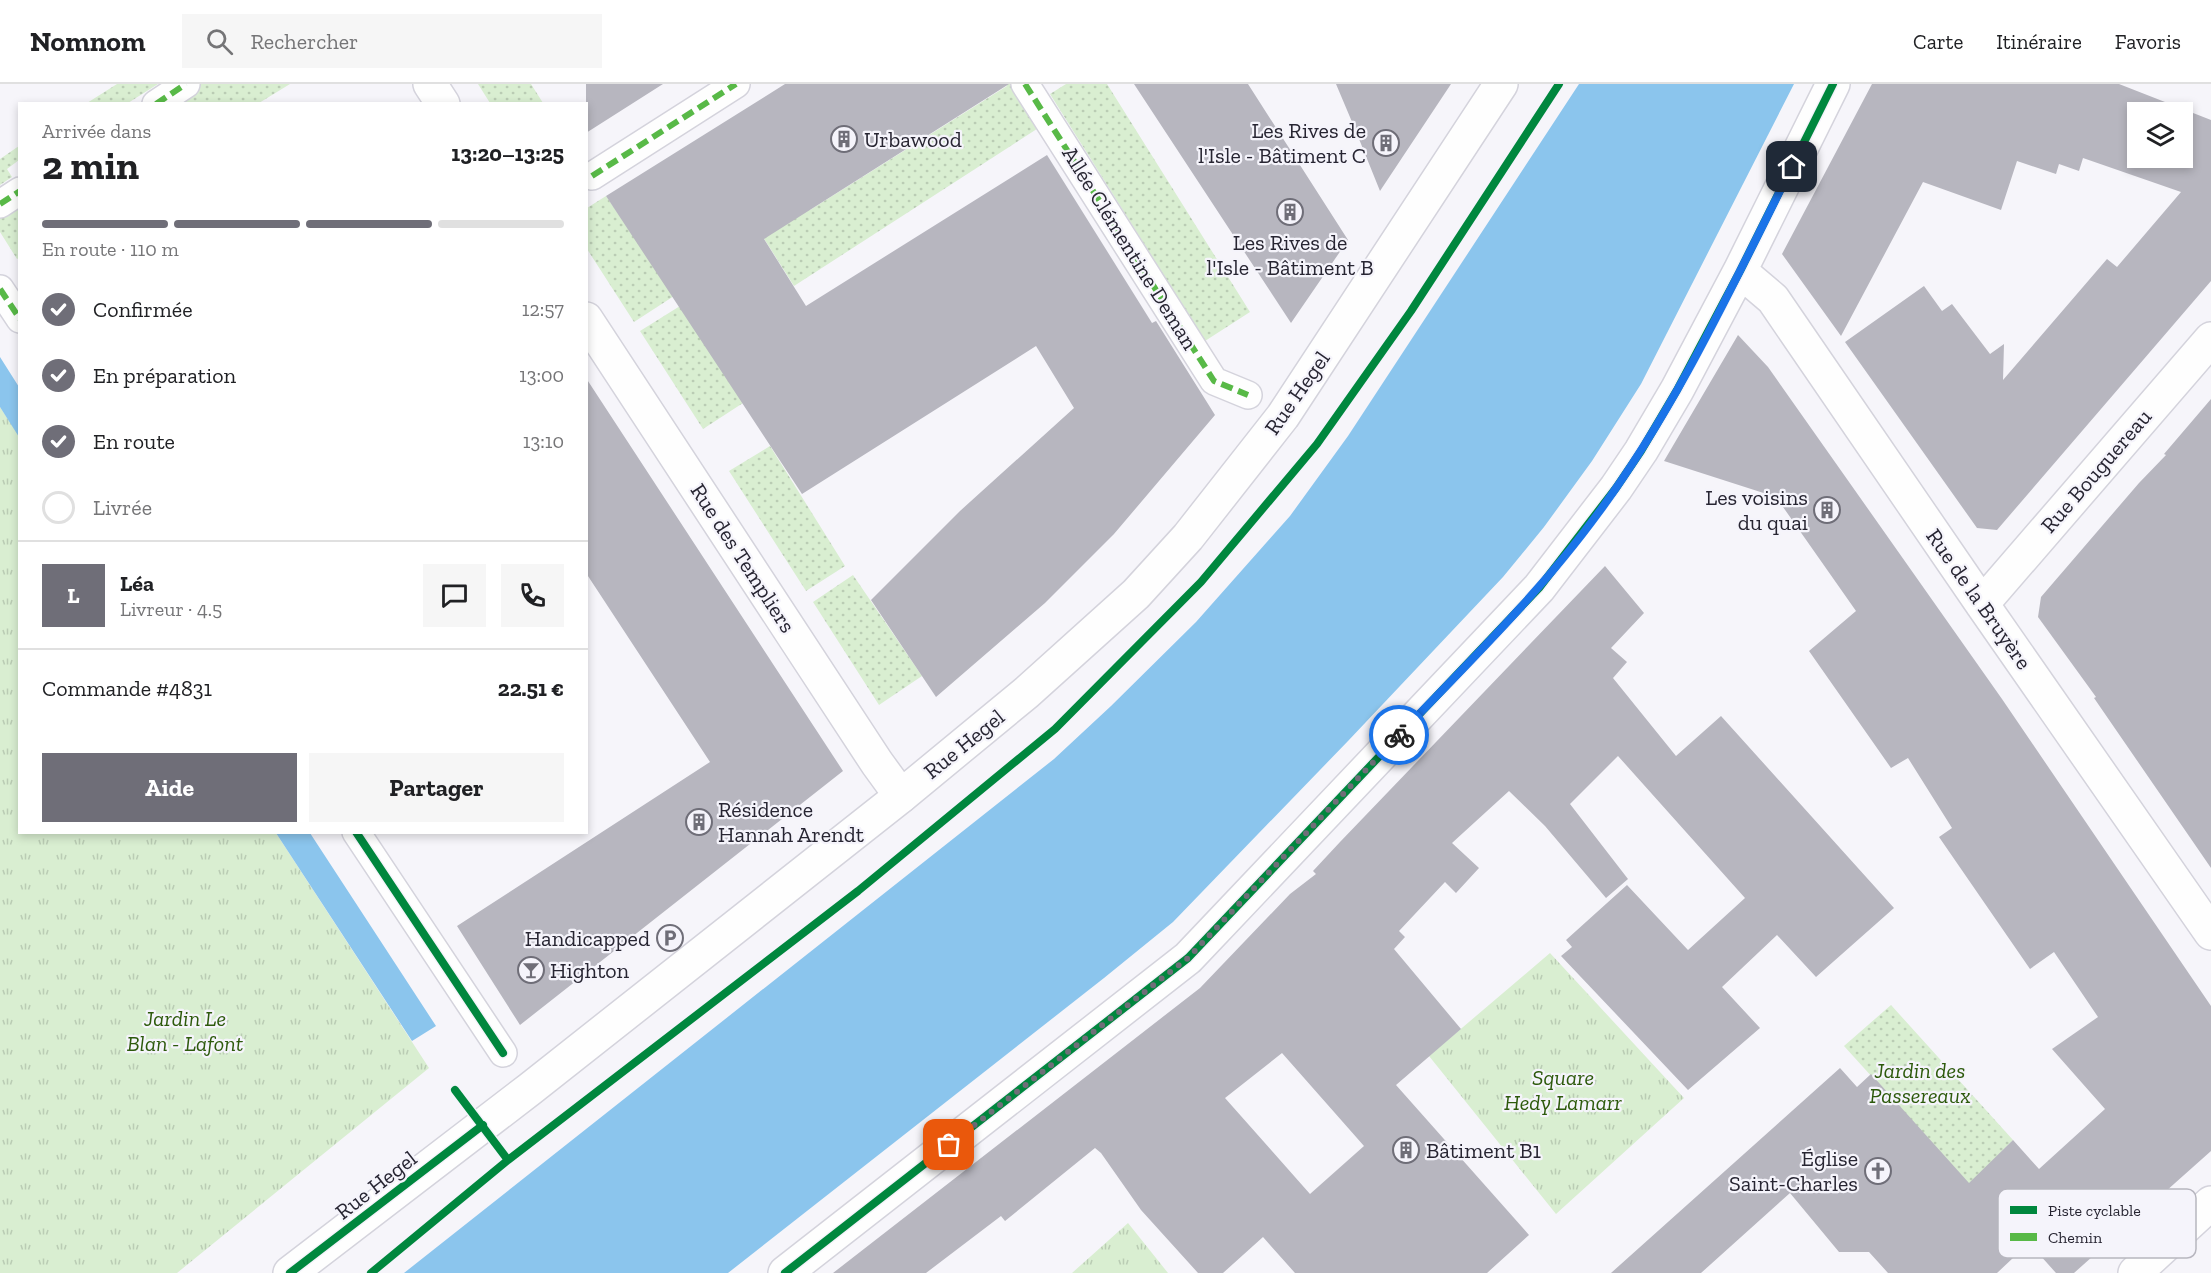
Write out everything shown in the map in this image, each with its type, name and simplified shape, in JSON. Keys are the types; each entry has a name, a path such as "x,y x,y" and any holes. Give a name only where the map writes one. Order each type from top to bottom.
{"street":[{"path":"159,102 186,84"},
{"path":"430,84 442,102"},
{"path":"592,176 736,84"},
{"name":"Allée Clémentine Deman","path":"1025,84 1214,381 1248,395"},
{"name":"Rue Hegel","path":"290,1273 530,1089 901,795 1026,693 1136,594 1188,537 1283,416 1501,84"},
{"path":"785,1273 1188,958 1539,588 1599,512 1641,451 1692,364 1833,84"},
{"path":"0,204 18,192"},
{"name":"Rue de la Bruyère","path":"1740,271 1773,299 2211,933"},
{"path":"0,290 18,316"},
{"name":"Rue des Templiers","path":"588,322 877,763 901,795"},
{"name":"Rue Bouguereau","path":"1982,604 2211,339"},
{"path":"357,834 503,1053"},
{"path":"2196,1217 2211,1203"},
{"path":"2135,1273 2151,1258"}],"green space":[{"path":"117,84 158,84 130,102 89,102"},
{"path":"200,84 290,84 261,102 172,102"},
{"path":"478,84 531,84 542,102 489,102"},
{"path":"1006,84 1017,84 1043,125 794,286 739,199 810,210 1007,86"},
{"path":"1066,84 1107,84 1250,312 1205,341 1050,94"},
{"path":"18,147 18,161 7,169 12,177 0,185 0,159"},
{"path":"606,196 674,296 634,322 588,251 588,207"},
{"path":"18,201 17,259 0,232 0,213"},
{"path":"680,306 743,403 703,429 640,331"},
{"name":"Jardin Le Blan - Lafont","path":"0,407 18,434 18,834 277,834 429,1068 177,1273 0,1273"},
{"path":"770,446 845,566 806,591 729,471"},
{"path":"853,575 922,676 879,705 813,602"},
{"name":"Square Hedy Lamarr","path":"1550,953 1684,1098 1556,1214 1429,1056"},
{"name":"Jardin des Passereaux","path":"1891,1005 2013,1140 2001,1152 2008,1189 1998,1189 1998,1216 1844,1046"},
{"path":"1128,1223 1168,1273 1072,1273"}],"water":[{"path":"1579,84 1794,84 1641,384 1592,461 1544,527 1503,577 1173,922 728,1273 404,1273 1054,759 1196,622 1290,516 1348,436"},
{"path":"0,357 18,385 18,435 0,407"},
{"path":"277,834 311,834 436,1026 412,1041"}],"building":[{"path":"586,84 663,84 588,132 588,102 586,102"},
{"path":"785,84 1009,84 764,239 806,306 1047,155 1152,323 1156,321 1215,415 1114,534 1045,603 936,697 871,600 960,511 1074,408 1036,346 802,494 606,196"},
{"path":"1134,84 1248,84 1348,240 1291,323"},
{"name":"Les Rives de l'Isle - Bâtiment C","path":"1336,84 1451,84 1380,191 1355,129"},
{"path":"1872,84 2119,84 2165,102 2127,102 2127,168 2193,168 2193,113 2211,120 2211,281 1997,530 1977,528 1845,342 1924,286 1942,311 1952,304 1990,354 2004,344 2003,380 2107,259 2117,267 2181,192 2083,158 2079,171 2059,164 2056,174 2017,161 2001,210 1923,182 1841,336 1782,254"},
{"path":"1738,335 1768,367 2002,699 2211,1006 2211,1151 2168,1189 1998,1189 1998,1258 2013,1258 1997,1273 1888,1273 1869,1252 1839,1252 1790,1193 1701,1273 1611,1273 1840,1068 1857,1087 1871,1074 1969,1183 2013,1140 2039,1169 2105,1109 2052,1049 2098,1017 2054,952 2030,969 1939,837 1952,828 1908,758 1891,768 1809,651 1856,611 1776,497 1664,461"},
{"name":"Résidence Hannah Arendt","path":"588,381 843,771 520,1025 457,926 710,762 588,576"},
{"path":"2211,399 2211,868 2094,698 2096,697 2038,617 2041,597 2166,455 2164,454"},
{"path":"1605,566 1644,613 1611,648 1627,662 1613,678 1676,756 1721,716 1894,908 1816,977 1777,935 1722,987 1760,1028 1688,1090 1561,956 1572,947 1566,940 1627,885 1688,950 1745,898 1618,756 1570,804 1628,879 1606,898 1545,826 1509,791 1452,843 1479,868 1456,893 1445,882 1399,931 1405,937 1394,949 1461,1029 1396,1085 1529,1235 1487,1273 1295,1273 1263,1237 1223,1273 1198,1273 1141,1210 1101,1153 1095,1148 1005,1221 1001,1216 926,1273 833,1273 1200,988 1290,894 1316,874 1313,871","holes":["1282,1053 1364,1146 1310,1194 1225,1098"]},
{"path":"2042,1258 2091,1258 2074,1273 2056,1273"}],"marked path":[{"path":"159,102 186,84"},
{"path":"592,176 736,84"},
{"path":"1025,84 1214,381 1248,395"},
{"path":"0,204 18,192"},
{"path":"0,289 18,316"}],"cycle path":[{"path":"371,1273 508,1160 858,891 1055,729 1201,582 1317,444 1411,311 1559,84"},
{"path":"785,1273 1188,958 1539,588 1616,488 1677,390 1740,271 1833,84"},
{"path":"357,834 503,1053"},
{"path":"455,1090 508,1160"},
{"path":"290,1273 483,1125"}],"way so far":[{"path":"949,1145 1188,958 1399,735"}],"place":[{"name":"Urbawood","path":"844,139"},
{"name":"Les Rives de l'Isle - Bâtiment C","path":"1386,143"},
{"name":"Les Rives de l'Isle - Bâtiment B","path":"1290,212"},
{"name":"Les voisins du quai","path":"1827,510"},
{"name":"Résidence Hannah Arendt","path":"699,822"},
{"name":"Handicapped","path":"670,938"},
{"name":"Highton","path":"531,970"},
{"name":"Bâtiment B1","path":"1406,1150"},
{"name":"Église Saint-Charles","path":"1878,1171"}],"route":[{"path":"1399,735 1557,568 1617,488 1677,390 1792,167"}]}
